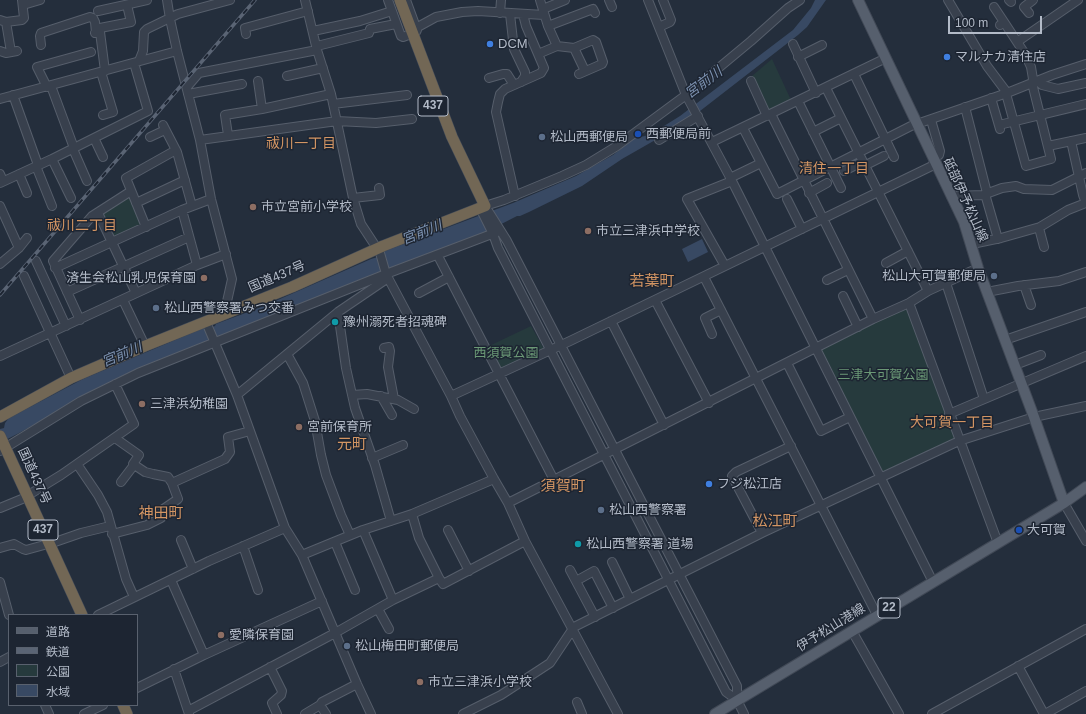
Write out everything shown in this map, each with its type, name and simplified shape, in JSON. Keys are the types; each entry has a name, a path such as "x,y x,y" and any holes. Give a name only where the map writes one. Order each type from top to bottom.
{"highway":[{"name":"437","path":"400,0 452,137 483,208"},
{"name":"437","path":"393,5 412,33"},
{"name":"国道437号","path":"0,417 71,378 145,346 207,324 224,315 483,208"},
{"name":"国道437号","path":"2,445 82,614"}],"main road":[{"name":"砥部伊予松山線","path":"860,1 934,162 964,222 972,244 978,268 1015,365 1064,503"},
{"name":"伊予松山港線","path":"714,714 1064,503 1086,487"},
{"name":"伊予松山港線","path":"1064,503 1086,494"}],"street":[{"path":"0,51 6,53 14,52 3,21 17,22 24,18 22,3 40,0"},
{"path":"98,11 148,0"},
{"path":"167,0 177,51 200,140 211,199 232,279 224,315"},
{"path":"1,179 19,174 37,166 148,111 137,62 143,51 144,32 147,29 178,14 230,0"},
{"path":"305,0 317,48 332,94 353,198 361,224 379,251 386,273 494,480 508,503 525,541 618,714"},
{"path":"388,0 393,5 396,24 403,38 436,18 462,12 478,11 510,14 543,12 565,0"},
{"path":"406,0 412,33"},
{"path":"500,13 501,0"},
{"path":"540,0 548,26 557,46"},
{"path":"648,0 686,95 712,142 933,582"},
{"path":"658,27 670,22 671,20 663,0"},
{"path":"737,700 726,692 604,456 498,248 496,232 483,208 515,196 586,165 617,146 686,95 788,8 800,0"},
{"path":"948,0 987,66 1007,93 1026,166 1051,159 1040,115 1031,67 1017,42 1002,23 994,7"},
{"path":"1028,13 1024,7 1033,0"},
{"path":"1017,42 1078,0"},
{"path":"96,33 100,28 131,22 127,5"},
{"path":"313,31 360,21 393,5"},
{"path":"548,26 593,8 595,13"},
{"path":"246,34 245,28 308,11"},
{"path":"510,14 514,49 525,72 525,76 517,83"},
{"path":"515,196 496,112 500,94 505,89 543,71 543,65 526,26 523,14"},
{"path":"41,45 41,33 93,18 95,22 103,71 113,112 103,115"},
{"path":"188,91 199,73 317,48 369,33 370,30 396,24"},
{"path":"538,54 557,46 574,48 593,40 596,42 604,62 582,73 574,48"},
{"path":"793,44 816,93"},
{"path":"798,57 822,45"},
{"path":"0,99 177,51"},
{"path":"87,181 49,86 37,67 91,52"},
{"path":"712,142 886,58"},
{"path":"743,128 777,194 911,126 1086,64"},
{"path":"287,76 323,68"},
{"path":"489,79 507,74 517,83"},
{"path":"854,74 894,157"},
{"path":"258,81 262,109"},
{"path":"751,81 804,181 873,319"},
{"path":"1034,82 1058,89 1086,83"},
{"path":"188,91 242,84"},
{"path":"826,88 928,291"},
{"path":"228,135 225,115 262,109 332,94"},
{"path":"13,95 52,206"},
{"path":"333,104 407,95"},
{"path":"991,98 1000,127 1014,121 1086,104"},
{"path":"798,101 841,188"},
{"path":"965,107 998,239"},
{"path":"659,140 698,115"},
{"path":"813,132 841,118"},
{"path":"200,140 337,121 356,123 412,119"},
{"path":"451,396 500,375 823,220 878,193 934,162 940,151 931,120"},
{"path":"150,137 164,128 176,150 192,206"},
{"path":"94,138 103,157"},
{"path":"1048,146 1086,138"},
{"path":"972,244 1039,228 1068,210 1086,203 1082,195 1082,175 1071,142"},
{"path":"146,227 126,178 176,150"},
{"path":"844,171 884,156"},
{"path":"52,159 71,198"},
{"path":"725,266 687,199 731,180 761,163"},
{"path":"19,174 27,193"},
{"path":"951,196 975,196 986,194 1002,188 1016,186 1024,189 1052,190 1082,175"},
{"path":"136,203 185,180"},
{"path":"809,192 828,184"},
{"path":"353,198 380,195 379,188"},
{"path":"80,320 53,261 92,216 131,192"},
{"path":"56,268 182,210 211,199"},
{"path":"787,199 802,229"},
{"path":"0,206 19,248"},
{"path":"182,210 197,265"},
{"path":"98,213 136,294"},
{"path":"1039,228 1044,247"},
{"path":"2,445 81,401 138,373 214,341 386,273 438,256 496,232"},
{"path":"496,232 507,241 616,450 737,686 737,700 744,714"},
{"path":"67,292 189,237"},
{"path":"0,264 19,248 27,238"},
{"path":"886,263 908,251"},
{"path":"0,356 197,265 226,254"},
{"path":"438,256 554,480"},
{"path":"36,261 66,326"},
{"path":"508,503 616,450 873,319 908,303 928,291 978,268"},
{"path":"827,280 848,270"},
{"path":"987,292 1024,285 1060,281 1086,272"},
{"path":"237,395 386,273"},
{"path":"24,276 71,378"},
{"path":"419,293 449,277"},
{"path":"704,277 877,615"},
{"path":"946,283 984,399"},
{"path":"1024,285 1031,305"},
{"path":"843,296 858,327"},
{"path":"123,300 145,346"},
{"path":"655,300 709,402"},
{"path":"908,303 998,543"},
{"path":"709,331 705,318 721,310"},
{"path":"338,312 346,368 352,395 391,521"},
{"path":"1005,340 1086,312"},
{"path":"611,321 664,425"},
{"path":"207,324 237,395 286,528 302,554 371,714"},
{"path":"384,348 389,347 390,351 388,367 394,399"},
{"path":"287,354 304,383 315,421 326,475 350,536"},
{"path":"1015,365 1041,355"},
{"path":"950,414 1021,382 1086,356"},
{"path":"787,363 821,431 850,417"},
{"path":"0,508 27,496 61,475 134,424 115,384"},
{"path":"352,395 367,394 381,396 394,399 414,409"},
{"path":"381,396 392,416"},
{"path":"463,714 480,710 550,663 573,631 574,627 762,533 959,441 1034,417 1086,406"},
{"path":"172,483 225,459 230,452 228,437 250,431"},
{"path":"114,438 139,455 133,464 134,465 121,482"},
{"path":"372,458 403,445"},
{"path":"762,533 732,476 736,472 791,446"},
{"path":"77,464 98,495 107,512 126,578 134,597"},
{"path":"0,548 14,544 26,550 81,533 147,525 161,518 159,512 178,499 172,483 168,477 153,474 134,465"},
{"path":"302,554 363,530 412,514 494,480"},
{"path":"1064,503 1086,541"},
{"path":"412,514 419,538 443,584 525,541"},
{"path":"100,614 243,546 286,528"},
{"path":"363,530 393,600"},
{"path":"448,530 460,545 469,571"},
{"path":"181,540 194,569"},
{"path":"334,542 355,590"},
{"path":"243,546 258,590"},
{"path":"612,562 630,599"},
{"path":"570,570 594,617"},
{"path":"576,581 594,571 612,608"},
{"path":"174,669 189,713 393,600 439,578"},
{"path":"171,580 204,655"},
{"path":"0,582 9,614"},
{"path":"138,687 174,669 322,601"},
{"path":"378,609 389,628"},
{"path":"932,714 1086,629"},
{"path":"852,631 899,714"},
{"path":"1018,666 1044,714 1086,691"},
{"path":"270,668 282,691 281,695 272,703 277,714"},
{"path":"306,714 322,702 357,684"},
{"path":"577,702 582,714"},
{"path":"320,705 326,714"},
{"path":"84,714 101,706"}],"green space":[{"path":"772,59 791,100 770,111 752,76"},
{"path":"130,194 144,227 112,241 100,214"},
{"name":"三津大可賀公園","path":"908,306 957,440 881,475 819,350"},
{"name":"西須賀公園","path":"531,326 544,349 500,372 487,347"}],"water":[{"name":"宮前川","path":"815,0 826,0 807,27 798,35 691,118 622,159 582,186 480,235 165,358 112,381 0,443 0,429 4,428 5,423 9,418 83,379 201,329 207,329 215,326 216,324 264,306 381,256 382,252 513,203 576,176 613,155 635,138 645,136 656,131 680,116 793,30 811,8"},
{"path":"702,239 708,252 688,262 682,249"}],"railway":[{"path":"0,295 255,0"}],"place":[{"name":"DCM","path":"490,44"},
{"name":"マルナカ清住店","path":"947,57"},
{"name":"西郵便局前","path":"638,134"},
{"name":"松山西郵便局","path":"542,137"},
{"name":"市立宮前小学校","path":"253,207"},
{"name":"市立三津浜中学校","path":"588,231"},
{"name":"松山大可賀郵便局","path":"994,276"},
{"name":"済生会松山乳児保育園","path":"204,278"},
{"name":"松山西警察署みつ交番","path":"156,308"},
{"name":"豫州溺死者招魂碑","path":"335,322"},
{"name":"三津浜幼稚園","path":"142,404"},
{"name":"宮前保育所","path":"299,427"},
{"name":"フジ松江店","path":"709,484"},
{"name":"松山西警察署","path":"601,510"},
{"name":"大可賀","path":"1019,530"},
{"name":"松山西警察署 道場","path":"578,544"},
{"name":"愛隣保育園","path":"221,635"},
{"name":"松山梅田町郵便局","path":"347,646"},
{"name":"市立三津浜小学校","path":"420,682"}],"district":[{"name":"祓川一丁目","path":"301,144"},
{"name":"清住一丁目","path":"834,169"},
{"name":"祓川二丁目","path":"82,226"},
{"name":"若葉町","path":"652,282"},
{"name":"大可賀一丁目","path":"952,423"},
{"name":"元町","path":"352,445"},
{"name":"須賀町","path":"563,487"},
{"name":"神田町","path":"161,514"},
{"name":"松江町","path":"775,522"}]}
